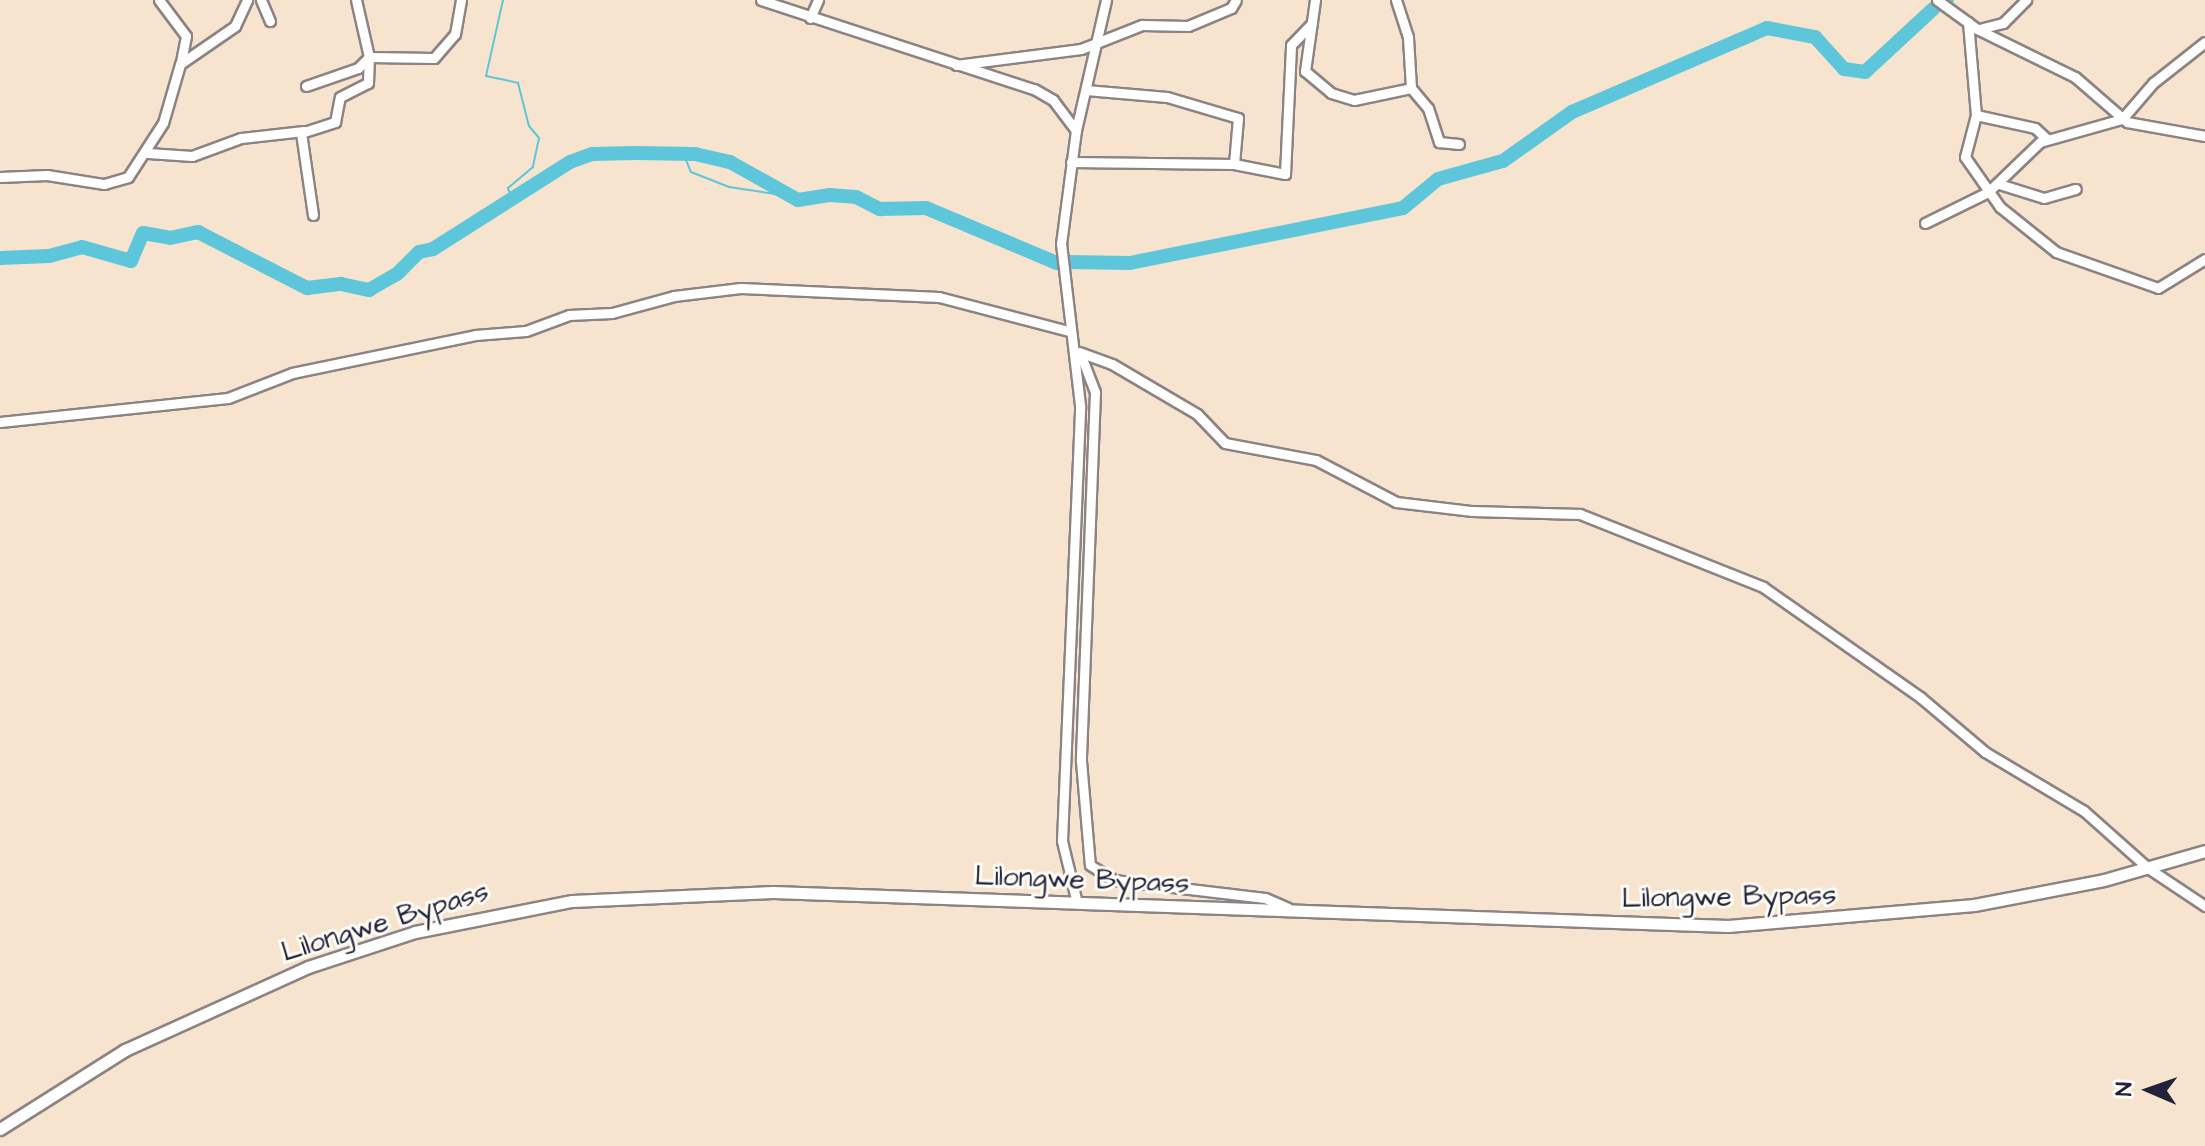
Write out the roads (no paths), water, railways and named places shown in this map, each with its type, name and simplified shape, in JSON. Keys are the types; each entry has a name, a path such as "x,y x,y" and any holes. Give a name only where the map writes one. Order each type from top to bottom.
{"main road":[{"name":"Lilongwe Bypass","path":"0,1129 125,1050 217,1004 355,951 510,910 706,891 1298,913 1762,925 1974,905 2148,868 2205,851"}],"street":[{"path":"0,177 47,175 115,184 128,177 148,153 166,115 186,36 159,0"},
{"path":"180,64 235,26 247,0"},
{"path":"261,0 270,21"},
{"path":"148,153 192,156 241,138 304,131 335,122 340,97 367,86 369,57 356,0"},
{"path":"306,86 358,68 369,57 434,58 455,34 461,0"},
{"path":"761,0 953,66 1045,93 1076,130"},
{"path":"810,18 818,0"},
{"path":"1077,903 1062,841 1080,430 1061,255 1076,130 1106,0"},
{"path":"953,66 1098,43 1142,25 1188,26 1231,8 1236,0"},
{"path":"1315,0 1305,71 1331,93 1354,100 1411,88"},
{"path":"1396,0 1408,37 1411,88 1428,108 1439,142 1459,144"},
{"path":"1937,0 1977,29 2075,77 2122,119 2161,131 2205,136"},
{"path":"1977,29 2003,23 2026,0"},
{"path":"1968,22 1976,115 1965,157 1988,192 2050,248 2103,272 2161,288 2205,259"},
{"path":"1071,162 1234,164 1285,174 1291,45 1312,23"},
{"path":"1925,223 1988,192 1999,184 2026,151 2047,139 2122,119 2153,83 2205,42"},
{"path":"1086,90 1167,97 1238,118 1234,164"},
{"path":"1976,115 2035,128 2047,139"},
{"path":"304,131 313,215"},
{"path":"1999,184 2044,198 2076,189"},
{"path":"0,422 228,398 292,373 475,335 526,331 576,313 612,313 660,299 741,288 939,297 1070,336 1095,392 1081,761 1090,865 1114,880 1265,898 1298,913"},
{"path":"1079,352 1112,364 1197,414 1225,443 1316,460 1396,502 1472,511 1580,514 1763,587 1920,697 1985,752 2084,811 2148,868 2205,906"}],"waterway":[{"path":"503,0 486,76 518,83 529,126 539,138 533,167 508,188 512,200"},
{"path":"1067,262 1130,263 1403,208 1438,179 1503,161 1572,112 1767,28 1815,37 1844,69 1865,72 1934,8"},
{"path":"0,258 49,256 82,247 131,261 143,233 170,238 198,232 307,288 341,284 369,290 397,274 419,252 433,249 570,162 592,154 635,153 695,154 730,162 798,200 829,195 856,197 880,209 926,208 1057,263"},
{"path":"684,155 691,172 729,187 795,197"}]}
